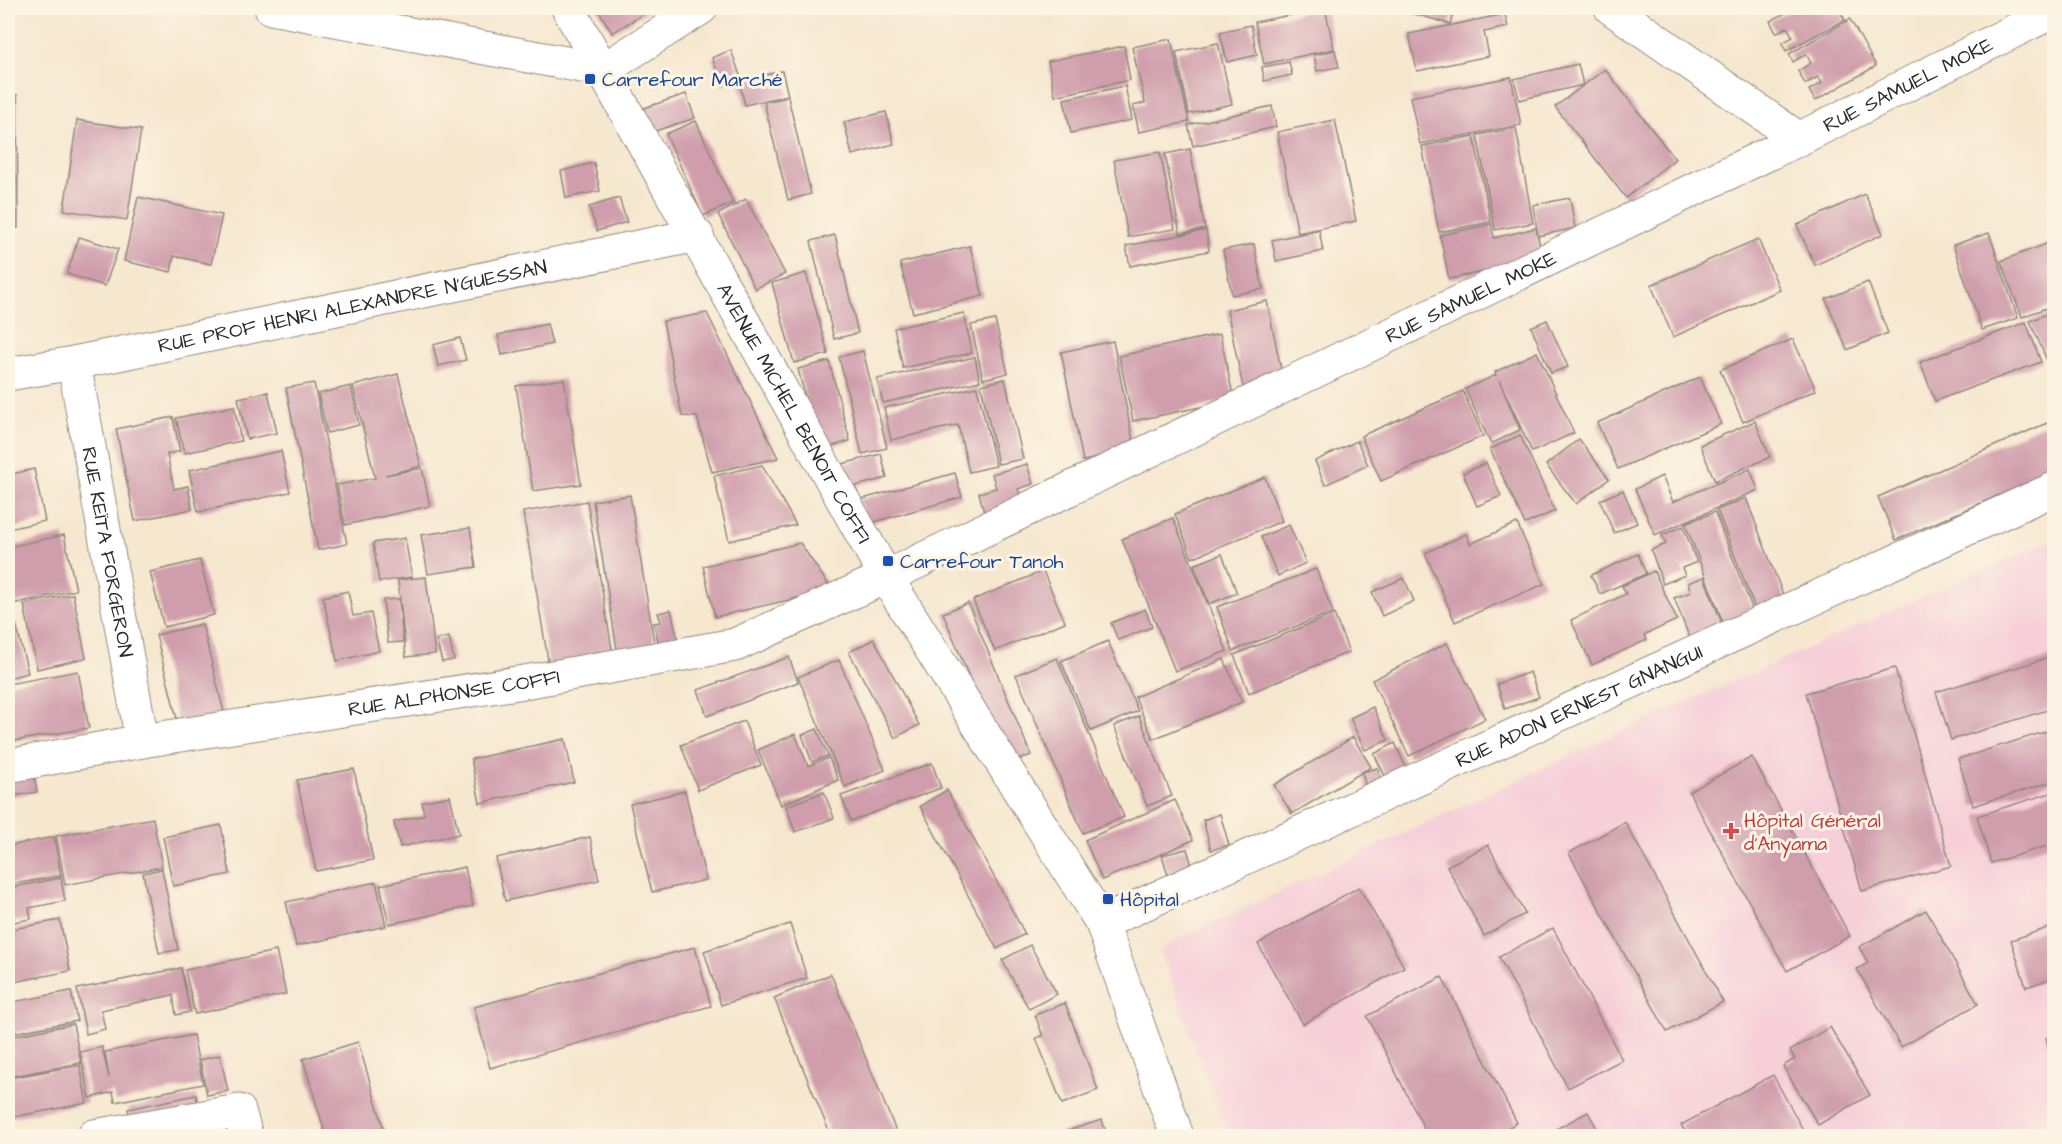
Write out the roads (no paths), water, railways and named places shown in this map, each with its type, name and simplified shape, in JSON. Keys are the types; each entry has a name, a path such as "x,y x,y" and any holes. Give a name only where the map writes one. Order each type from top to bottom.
{"street":[{"path":"271,8 603,70 701,8"},
{"name":"AVENUE MICHEL BENOIT COFFI","path":"568,8 697,235 886,577 1102,923 1177,1137"},
{"path":"1611,8 1799,139"},
{"name":"RUE SAMUEL MOKE","path":"886,577 1799,139 2055,11"},
{"name":"RUE PROF HENRI ALEXANDRE N'GUESSAN","path":"8,374 74,363 697,235"},
{"name":"RUE KEÏTA FORGERON","path":"74,363 142,741"},
{"name":"RUE ADON ERNEST GNANGUI","path":"1102,923 2055,489"},
{"name":"RUE ALPHONSE COFFI","path":"8,766 142,741 524,682 735,645 886,577"},
{"path":"94,1137 239,1111 246,1137"}],"place":[{"name":"Carrefour Marché","path":"590,79"},
{"name":"Carrefour Tanoh","path":"888,561"},
{"name":"Hôpital Général d'Anyama","path":"1731,831"},
{"name":"Hôpital","path":"1108,899"}]}
